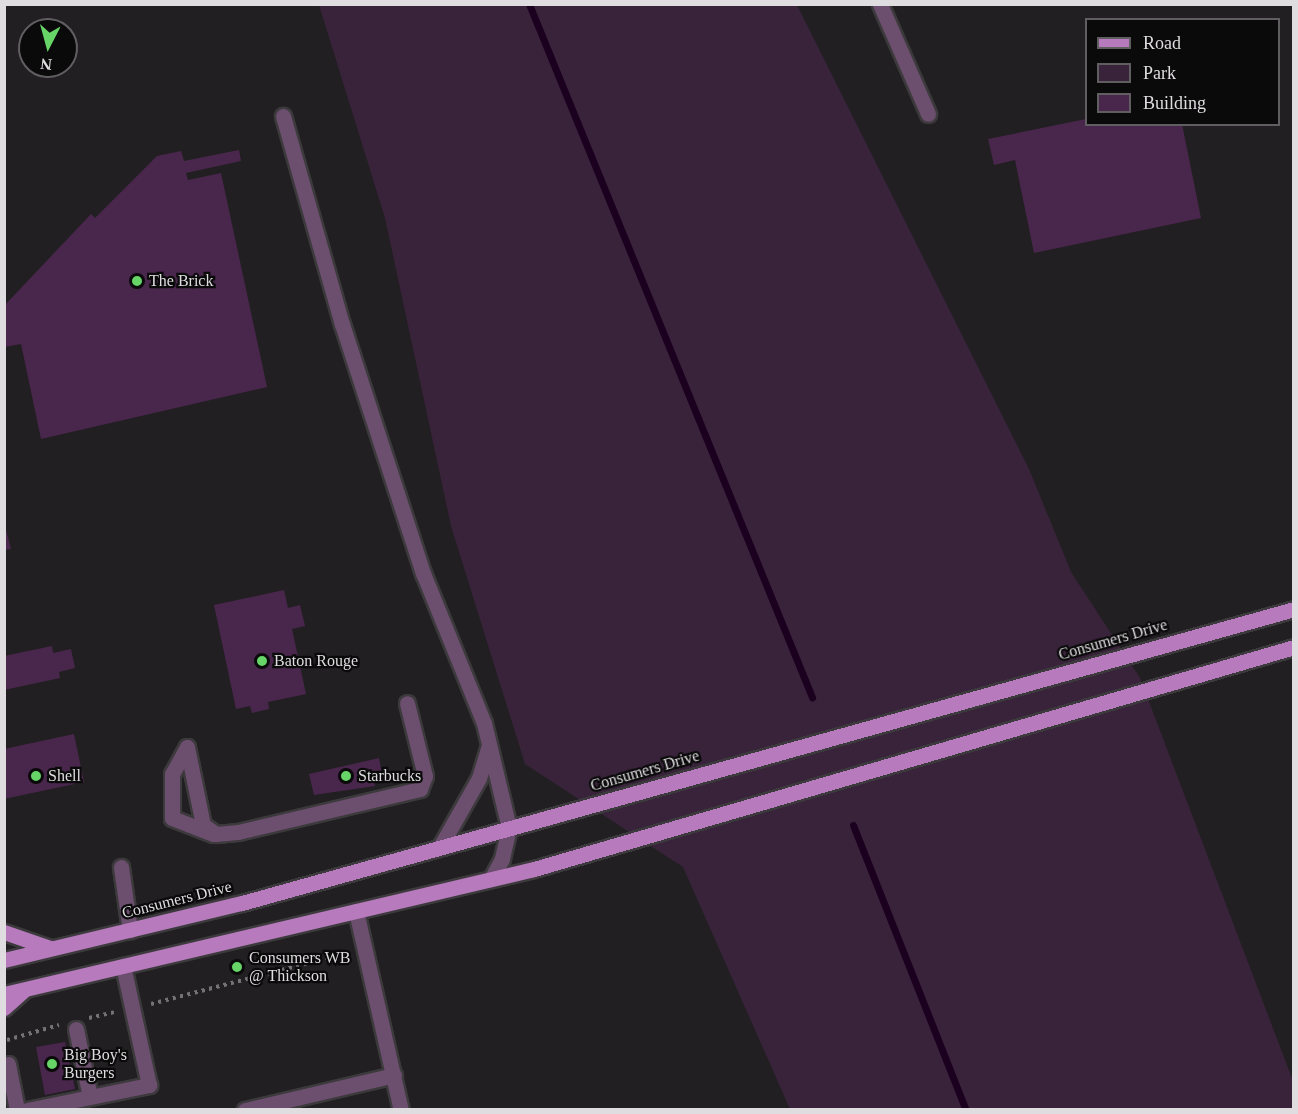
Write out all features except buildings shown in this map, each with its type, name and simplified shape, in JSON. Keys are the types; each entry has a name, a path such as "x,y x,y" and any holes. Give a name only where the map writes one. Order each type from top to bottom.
{"main road":[{"name":"Consumers Drive","path":"4,960 130,930 440,847 1293,609"},
{"path":"4,994 491,879 1293,647"},
{"path":"4,932 50,948"},
{"path":"4,1008 26,988"}],"lane":[{"path":"880,4 928,114"},
{"path":"283,116 342,324 423,573 489,746 509,828 502,860 491,879"},
{"path":"216,834 203,825 187,747 172,774 172,818 192,830 216,834 420,789 425,776 407,703"},
{"path":"440,847 479,778 489,746"},
{"path":"121,867 130,930"},
{"path":"356,911 401,1110"},
{"path":"27,1110 149,1085 123,966"},
{"path":"72,1025 90,1097"},
{"path":"8,1064 17,1110"},
{"path":"245,1110 394,1075"}],"path":[{"path":"7,1040 365,948"}],"green space":[{"path":"319,5 797,5 1029,469 1071,572 1140,678 1293,1081 1293,1109 790,1109 683,867 525,764 451,526 385,218"}],"waterway":[{"path":"529,4 812,697"},
{"path":"853,825 966,1110"}],"place":[{"name":"The Brick","path":"137,281"},
{"name":"Baton Rouge","path":"262,661"},
{"name":"Shell","path":"36,776"},
{"name":"Starbucks","path":"346,776"},
{"name":"Consumers WB @ Thickson","path":"237,967"},
{"name":"Big Boy's Burgers","path":"52,1064"}]}
